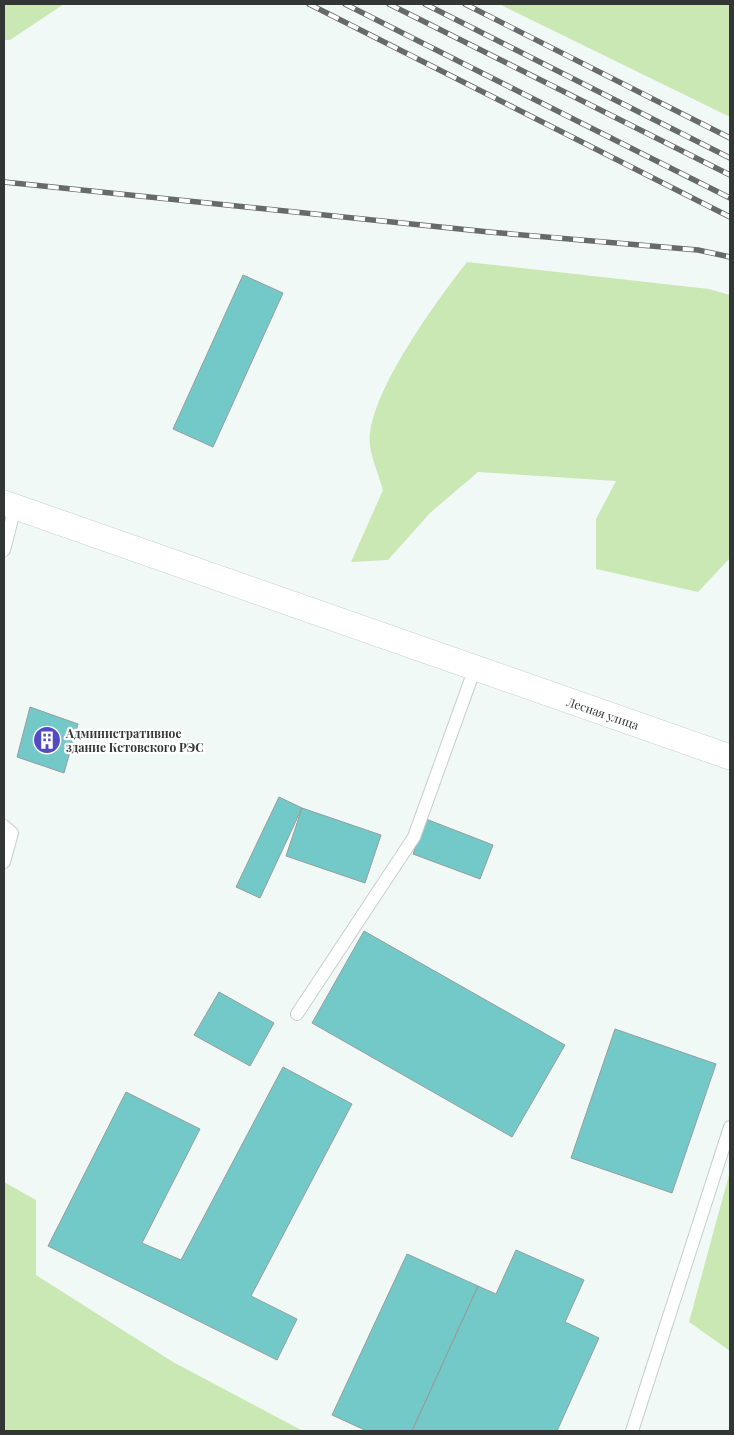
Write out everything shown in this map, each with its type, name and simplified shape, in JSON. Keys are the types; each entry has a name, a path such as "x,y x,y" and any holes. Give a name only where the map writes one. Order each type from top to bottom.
{"street":[{"name":"Лесная улица","path":"9,505 730,757"}],"lane":[{"path":"4,550 9,505"},
{"path":"297,1014 414,837 476,668"},
{"path":"4,826 12,834 4,862"},
{"path":"632,1431 730,1127"}],"green space":[{"path":"4,4 64,4 10,40 4,40"},
{"path":"499,4 730,4 730,117 503,6"},
{"path":"467,262 709,289 730,295 730,558 698,592 596,569 596,519 616,481 478,472 430,513 388,560 351,562 383,490 370,446 371,426 379,403 390,377 405,350"},
{"path":"730,1171 730,1351 689,1322"},
{"path":"4,1182 36,1200 36,1275 173,1362 303,1431 4,1431"}],"building":[{"path":"243,275 283,293 213,447 173,429"},
{"name":"Административное здание Кстовского РЭС","path":"30,707 78,724 64,773 17,757"},
{"path":"279,797 302,808 260,898 236,887"},
{"path":"302,808 381,835 365,883 286,856"},
{"path":"426,819 493,845 480,879 413,854"},
{"path":"364,931 565,1045 512,1137 312,1023"},
{"path":"219,992 274,1023 250,1066 194,1035"},
{"path":"615,1029 716,1064 672,1193 571,1158"},
{"path":"283,1067 352,1104 251,1296 297,1319 277,1360 48,1246 126,1092 200,1129 142,1243 181,1260"},
{"path":"516,1250 584,1280 565,1322 599,1338 557,1431 412,1431 478,1286 496,1294"},
{"path":"407,1254 478,1286 412,1431 367,1431 332,1415"}],"railway":[{"path":"309,4 730,217"},
{"path":"345,4 730,198"},
{"path":"389,4 730,175"},
{"path":"425,4 730,158"},
{"path":"465,4 730,138"},
{"path":"4,182 489,232 698,250 730,257"}],"place":[{"name":"Административное здание Кстовского РЭС","path":"47,740"}]}
